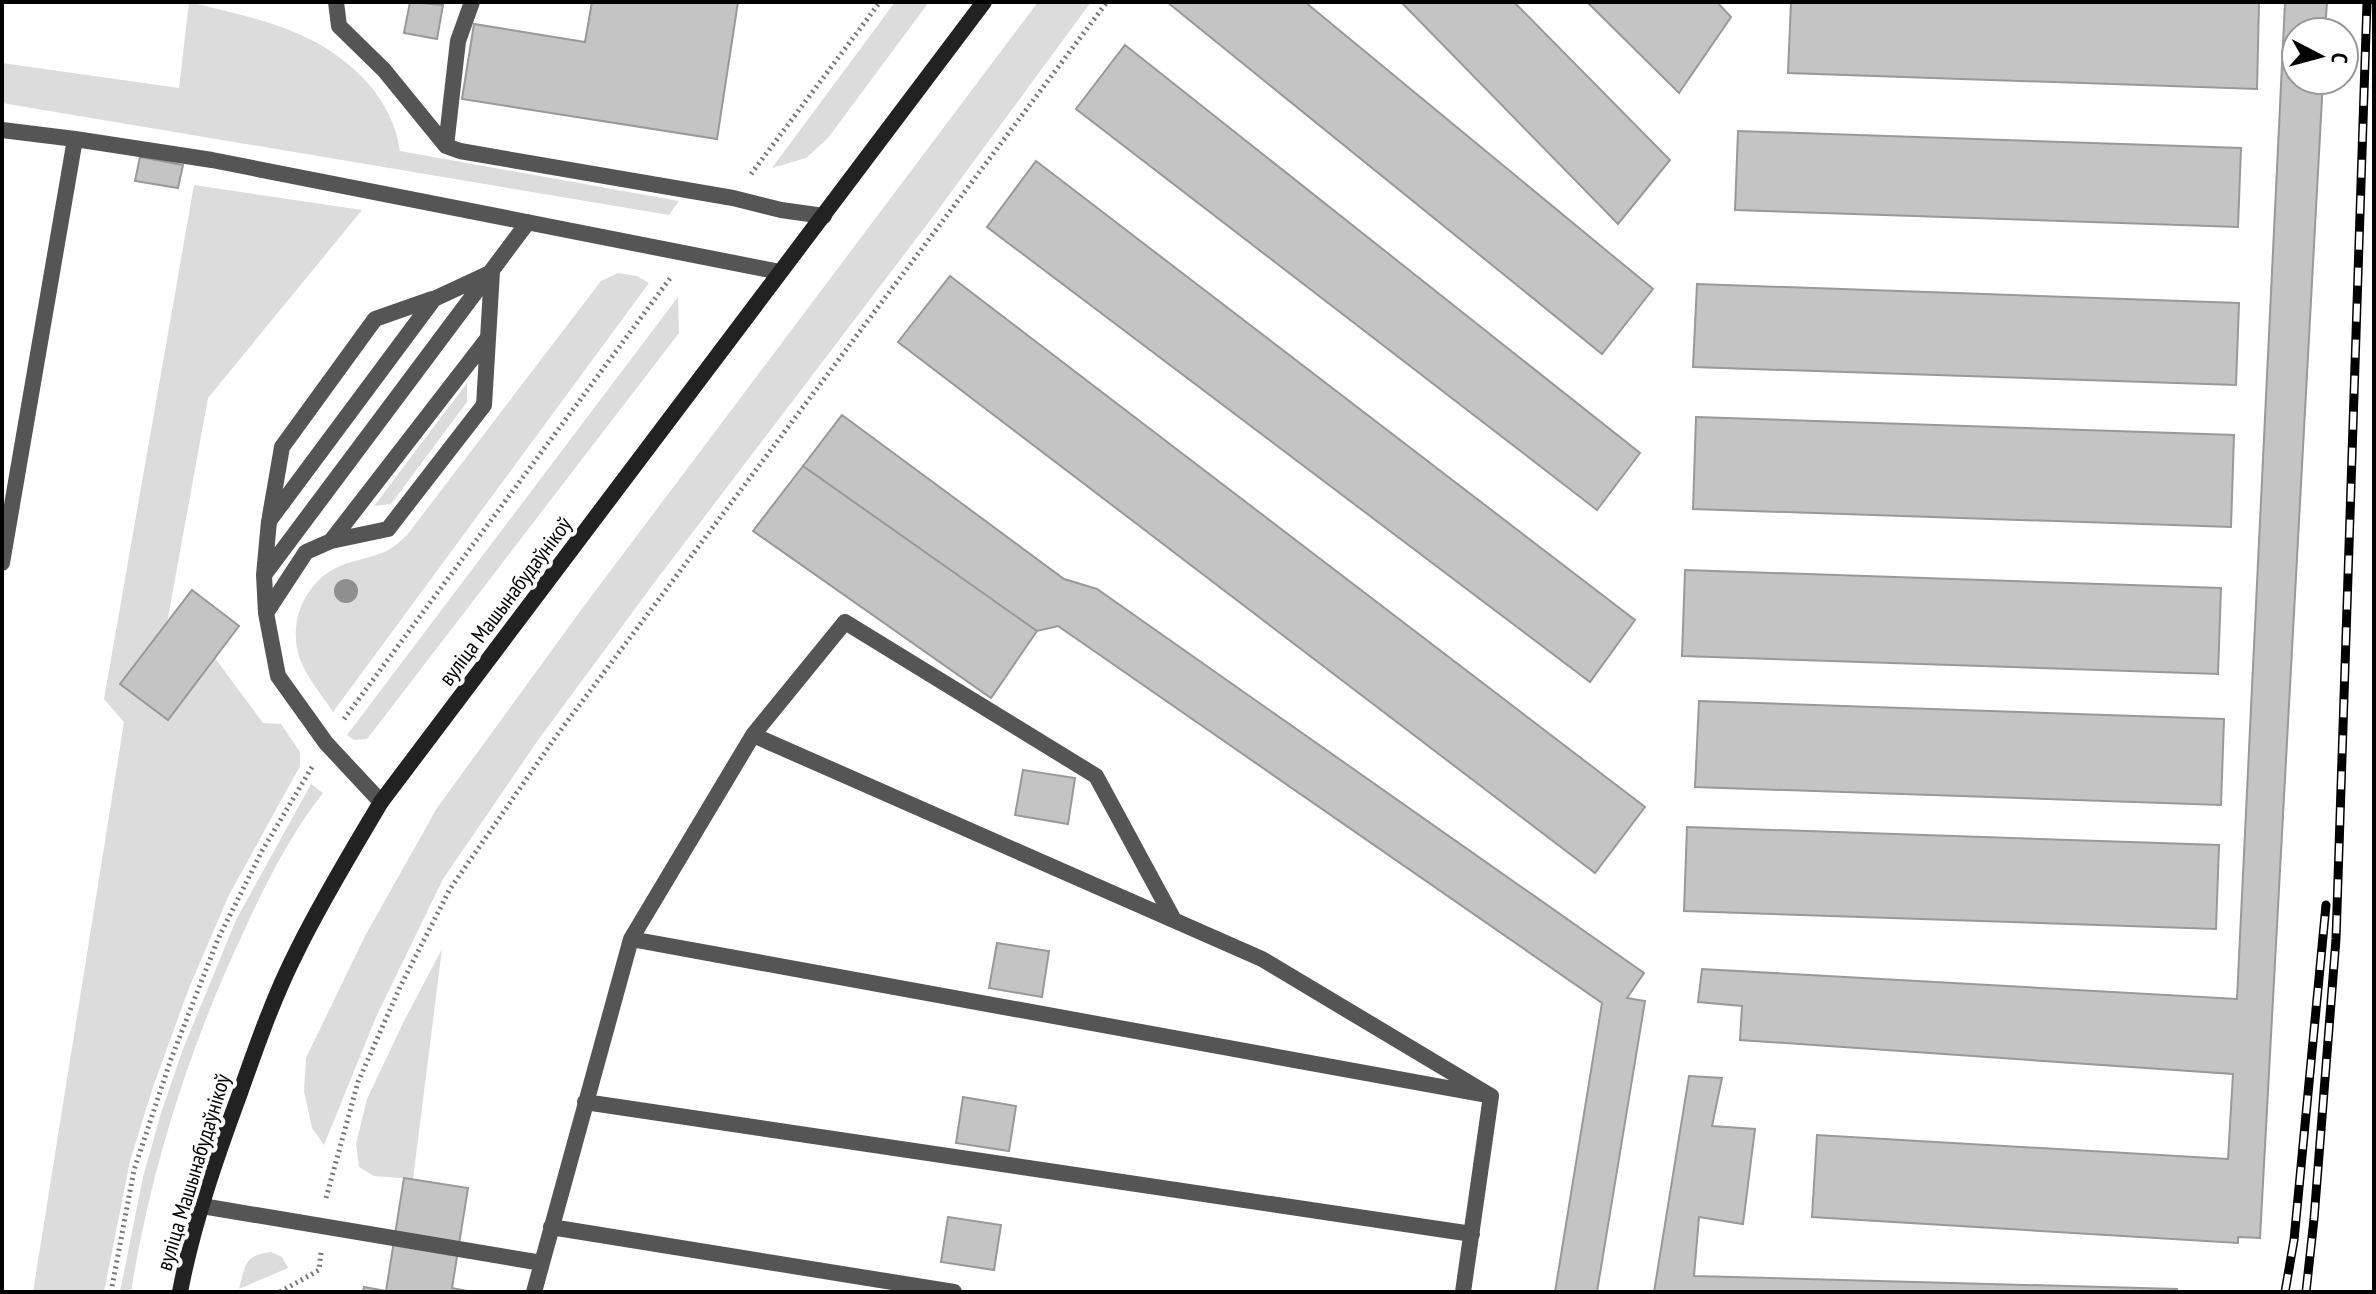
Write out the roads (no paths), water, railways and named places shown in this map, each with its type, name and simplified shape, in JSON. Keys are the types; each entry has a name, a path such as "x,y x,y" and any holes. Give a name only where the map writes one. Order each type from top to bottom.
{"main road":[{"name":"вуліца Машынабудаўнікоў","path":"180,1292 220,1147 257,1045 295,953 381,802 984,2"}],"lane":[{"path":"336,2 339,26 384,70 446,146 824,216"},
{"path":"446,146 458,41 472,2"},
{"path":"2,130 212,160 780,272"},
{"path":"2,563 75,139"},
{"path":"264,575 528,222"},
{"path":"381,802 326,743 278,676 266,613 264,575 269,521 282,447 375,319 434,299 492,272"},
{"path":"266,613 306,552 331,541 388,529 484,405 492,272"},
{"path":"269,521 434,299"},
{"path":"331,541 488,338"},
{"path":"534,1292 631,939 753,735 845,622 1096,776 1174,920"},
{"path":"753,735 1262,959 1491,1096"},
{"path":"631,939 1491,1096"},
{"path":"1463,1292 1491,1096"},
{"path":"585,1102 1472,1234"},
{"path":"202,1206 542,1263"},
{"path":"551,1227 954,1292"}],"railway":[{"path":"2306,1292 2336,939 2367,2"},
{"path":"2285,1292 2294,1240 2326,905"}]}
